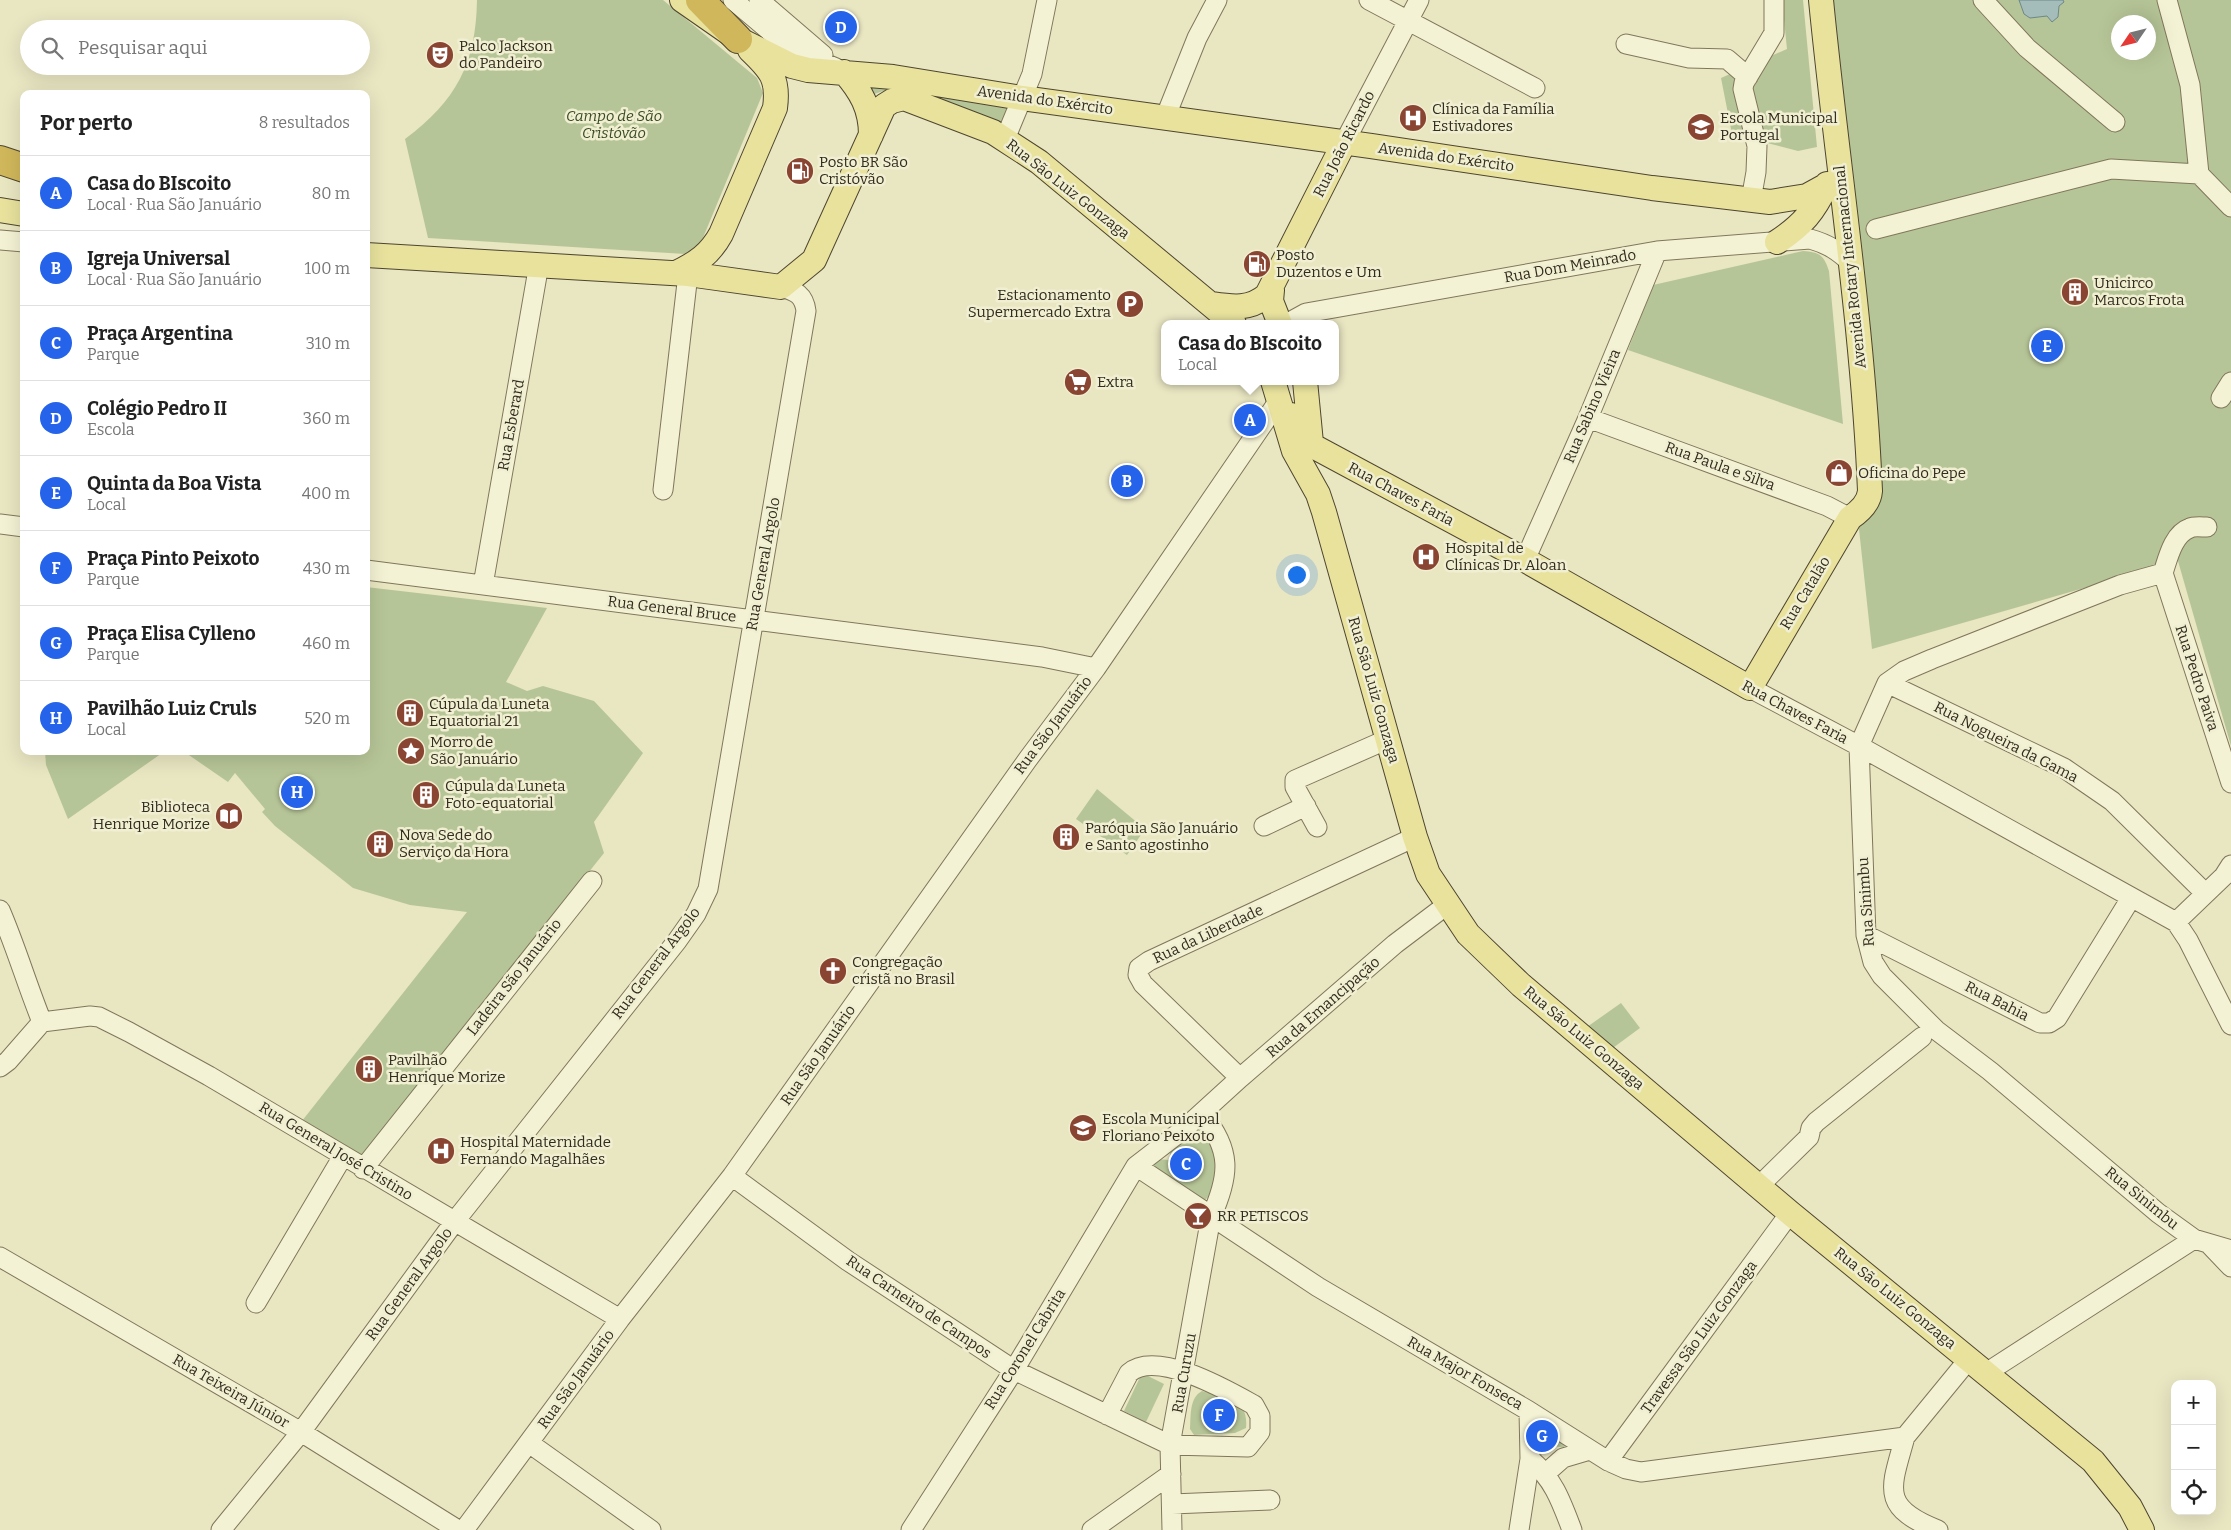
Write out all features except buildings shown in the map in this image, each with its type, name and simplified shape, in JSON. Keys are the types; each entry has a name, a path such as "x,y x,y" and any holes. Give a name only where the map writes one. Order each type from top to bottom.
{"highway":[{"path":"700,0 738,38"},
{"path":"0,160 20,167"}],"main road":[{"path":"370,255 682,274 781,287 814,260 871,135 871,117 864,99 844,72 808,70 792,66 738,38 682,0"},
{"name":"Avenida Rotary Internacional","path":"1821,0 1836,146 1852,264 1868,452 1870,491 1857,510"},
{"path":"682,274 712,249 721,234 775,108 777,94 774,79 766,66 738,38"},
{"name":"Avenida do Exército","path":"844,72 904,79 1022,98 1652,188 1751,200 1770,202 1790,200 1807,196 1827,184"},
{"name":"Rua São Luiz Gonzaga","path":"871,135 884,106 892,101 904,98 916,101 1005,139 1039,162 1229,320"},
{"name":"Rua João Ricardo","path":"1272,290 1344,143"},
{"path":"1777,242 1798,228 1815,208 1834,166 1836,146"},
{"path":"0,210 20,213"},
{"path":"1211,304 1231,307 1252,305 1262,300 1272,290"},
{"path":"1272,290 1271,301 1278,320"},
{"path":"1305,385 1318,494"},
{"path":"1276,390 1311,446"},
{"name":"Rua São Luiz Gonzaga","path":"1276,390 1294,451 1318,494 1415,837 1428,874 1474,941 1522,985 1790,1213 2093,1461 2130,1507 2142,1530"},
{"name":"Rua Chaves Faria","path":"1311,446 1525,560 1750,688"},
{"name":"Rua Catalão","path":"1750,688 1857,510"}],"street":[{"path":"733,0 784,43 798,52 844,72"},
{"path":"759,0 844,72"},
{"path":"1005,139 1032,74 1048,0"},
{"path":"1165,118 1197,38 1217,0"},
{"path":"1369,0 1535,88"},
{"name":"Rua João Ricardo","path":"1344,143 1419,0"},
{"path":"1751,200 1756,172 1757,146 1743,89 1774,33 1774,0"},
{"path":"1983,0 2026,48 2115,122"},
{"path":"2167,0 2190,85 2199,174 2231,207"},
{"path":"1626,44 1690,58 1727,59 1748,77"},
{"path":"1876,229 2111,169 2199,174"},
{"name":"Rua Dom Meinrado","path":"1293,320 1306,313 1657,251 1810,239 1826,244 1840,252 1852,264"},
{"path":"0,240 20,242"},
{"name":"Rua Sabino Vieira","path":"1525,560 1588,418 1657,251"},
{"name":"Rua Esberard","path":"484,585 539,264"},
{"path":"663,490 682,274"},
{"name":"Rua General Argolo","path":"221,1530 301,1432 455,1221 696,914 708,888 806,311 805,302 800,295 781,287"},
{"path":"2221,398 2231,382"},
{"name":"Rua São Januário","path":"464,1530 620,1319 732,1176 1028,758 1096,668 1276,390"},
{"name":"Rua Paula e Silva","path":"1588,418 1827,506 1857,510"},
{"path":"0,524 20,526"},
{"path":"1887,683 1904,671 1932,658 2120,585 2164,573 2172,547 2181,535 2190,528 2206,527"},
{"name":"Rua General Bruce","path":"370,571 1042,657 1096,668"},
{"name":"Rua Pedro Paiva","path":"2164,573 2231,783"},
{"name":"Rua Sinimbu","path":"1887,683 1859,746 1866,935 1873,962 1882,976 1936,1030 1990,1071 2158,1213 2202,1242 2231,1250"},
{"name":"Rua Nogueira da Gama","path":"1887,683 2064,768 2112,801 2205,893"},
{"name":"Rua Chaves Faria","path":"1750,688 1859,746 2176,922 2188,940 2231,1026"},
{"path":"1317,827 1295,787 1295,780 1388,739"},
{"path":"1264,826 1306,806"},
{"name":"Rua da Liberdade","path":"1240,1078 1143,984 1138,975 1140,968 1148,961 1415,837"},
{"path":"2176,922 2224,876 2231,865"},
{"name":"Ladeira São Januário","path":"363,1169 592,881"},
{"name":"Rua Bahia","path":"1866,935 2040,1022 2049,1023 2057,1018 2131,898"},
{"name":"Rua da Emancipação","path":"1136,1166 1202,1114 1240,1078 1395,944 1448,904"},
{"path":"0,910 19,954 24,977 42,1022 8,1061 0,1067"},
{"name":"Rua General José Cristino","path":"42,1022 90,1016 99,1017 210,1076 363,1169 620,1319"},
{"path":"1759,1186 1809,1137 1811,1128 1816,1122 1922,1037"},
{"name":"Rua Curuzu","path":"1172,1530 1170,1445 1185,1372 1211,1217 1223,1186 1224,1158 1217,1132 1202,1114"},
{"path":"256,1303 343,1156"},
{"name":"Rua Major Fonseca","path":"1136,1166 1318,1287 1529,1411 1608,1461 1626,1469 1641,1472 1905,1437"},
{"name":"Rua Coronel Cabrita","path":"911,1530 1014,1370 1136,1166"},
{"name":"Rua Carneiro de Campos","path":"732,1176 848,1261 1014,1370 1170,1445"},
{"name":"Travessa São Luiz Gonzaga","path":"1608,1461 1790,1213"},
{"path":"1938,1530 1920,1523 1897,1502 1892,1493 1892,1483 1905,1437 1977,1366 2202,1242 2231,1267"},
{"name":"Rua Teixeira Júnior","path":"0,1257 301,1432 458,1530"},
{"path":"1107,1415 1129,1373 1134,1368 1148,1364 1185,1372 1254,1405 1260,1416 1260,1432 1248,1447 1170,1445"},
{"path":"1520,1530 1530,1459 1529,1411"},
{"path":"529,1443 651,1530"},
{"path":"1546,1473 1563,1458 1590,1450"},
{"path":"1530,1459 1546,1473 1556,1490 1572,1530"},
{"path":"1092,1530 1171,1474"},
{"path":"1172,1504 1270,1500"}],"green space":[{"name":"Campo de São Cristóvão","path":"477,0 663,0 757,78 763,93 700,245 685,254 428,238 405,139 438,110 460,79 472,43 476,23"},
{"path":"1782,0 1803,0 1817,147 1798,151 1732,134 1721,78 1787,49"},
{"path":"1831,0 2231,0 2231,746 2178,561 1872,649 1858,520 1872,500"},
{"path":"863,85 904,86 1012,108 1004,124 899,90 883,91 869,96"},
{"path":"1803,251 1820,255 1829,271 1843,424 1628,350 1653,285"},
{"path":"370,587 547,608 506,682 527,691 543,686 594,701 643,753 594,822 604,853 358,1162 298,1126 467,912 410,905 353,888 275,826 262,812 265,809 235,773 228,782 189,755 370,755"},
{"path":"45,755 159,755 68,819 46,765"},
{"path":"1097,789 1145,829 1127,855 1076,819"},
{"path":"1621,1003 1640,1028 1606,1053 1587,1027"},
{"path":"1196,1125 1204,1125 1217,1148 1217,1189 1205,1200 1182,1189 1153,1169 1155,1159 1170,1160 1170,1146"},
{"path":"1142,1373 1164,1384 1146,1422 1124,1411"},
{"path":"1202,1391 1234,1400 1244,1410 1246,1428 1235,1433 1194,1435 1190,1429 1192,1408 1195,1398"},
{"path":"1533,1426 1576,1449 1551,1446 1541,1455 1532,1449"}],"water":[{"path":"2019,0 2063,0 2064,2 2059,6 2058,17 2052,22 2047,16 2030,18 2024,14"}],"place":[{"name":"Colégio Pedro II","path":"841,27"},
{"name":"Palco Jackson do Pandeiro","path":"440,55"},
{"name":"Clínica da Família Estivadores","path":"1413,118"},
{"name":"Escola Municipal Portugal","path":"1701,127"},
{"name":"Posto BR São Cristóvão","path":"800,171"},
{"name":"Posto Duzentos e Um","path":"1257,264"},
{"name":"Unicirco Marcos Frota","path":"2075,292"},
{"name":"Estacionamento Supermercado Extra","path":"1130,304"},
{"name":"Quinta da Boa Vista","path":"2047,346"},
{"name":"Extra","path":"1078,382"},
{"name":"Casa do BIscoito","path":"1250,420"},
{"name":"Oficina do Pepe","path":"1839,473"},
{"name":"Igreja Universal","path":"1127,481"},
{"name":"Hospital de Clínicas Dr. Aloan","path":"1426,557"},
{"name":"Cúpula da Luneta Equatorial 21","path":"410,713"},
{"name":"Morro de São Januário","path":"411,751"},
{"name":"Pavilhão Luiz Cruls","path":"297,792"},
{"name":"Cúpula da Luneta Foto-equatorial","path":"426,795"},
{"name":"Biblioteca Henrique Morize","path":"229,816"},
{"name":"Paróquia São Januário e Santo agostinho","path":"1066,837"},
{"name":"Nova Sede do Serviço da Hora","path":"380,844"},
{"name":"Congregação cristã no Brasil","path":"833,971"},
{"name":"Pavilhão Henrique Morize","path":"369,1069"},
{"name":"Escola Municipal Floriano Peixoto","path":"1083,1128"},
{"name":"Hospital Maternidade Fernando Magalhães","path":"441,1151"},
{"name":"Praça Argentina","path":"1186,1164"},
{"name":"RR PETISCOS","path":"1198,1216"},
{"name":"Praça Pinto Peixoto","path":"1219,1415"},
{"name":"Praça Elisa Cylleno","path":"1542,1436"}]}
